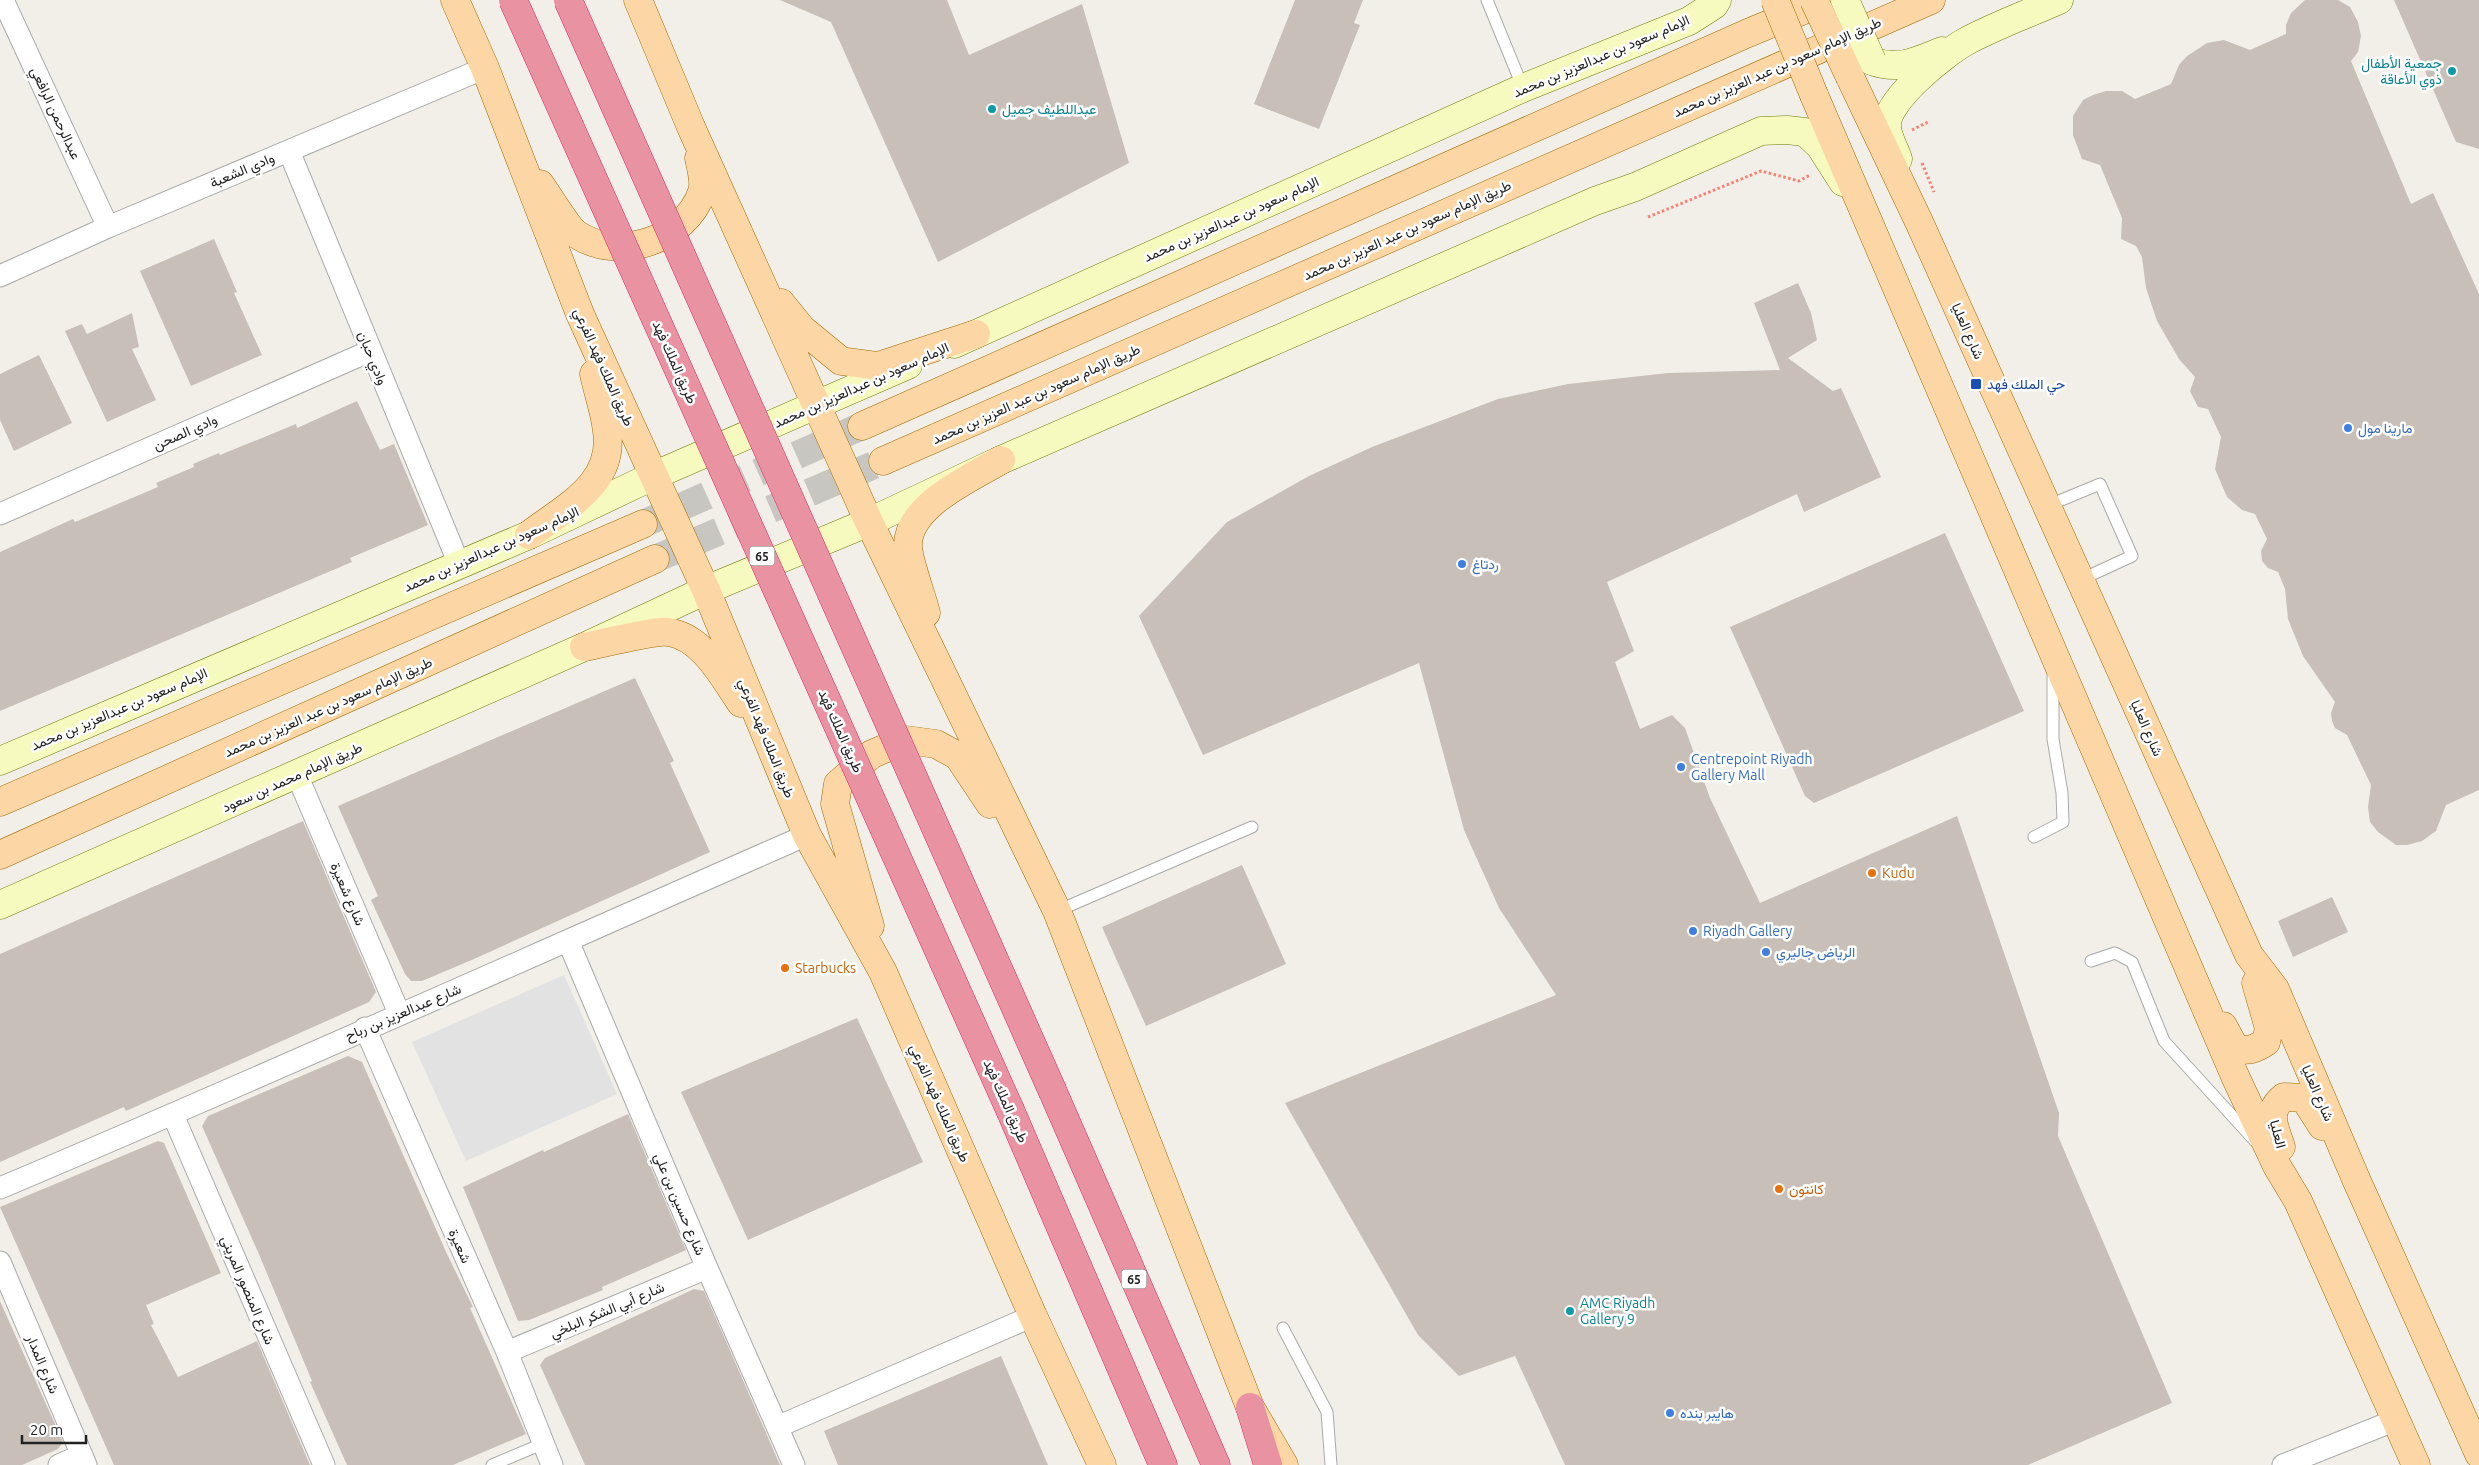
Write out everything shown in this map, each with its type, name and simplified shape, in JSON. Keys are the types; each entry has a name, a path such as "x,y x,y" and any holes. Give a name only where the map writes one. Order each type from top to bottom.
{"highway":[{"name":"طريق الملك فهد","path":"513,0 1011,1112 1163,1465"},
{"name":"65","path":"568,0 1053,1092 1216,1465"},
{"path":"1250,1407 1268,1465"}],"main road":[{"name":"طريق الملك فهد الفرعي","path":"455,0 485,68 580,314 706,590 807,835 883,972 1034,1316 1102,1465"},
{"path":"638,0 691,128 818,406 868,522 1053,902 1250,1407 1284,1465"},
{"path":"1774,0 2054,657 2236,1076 2277,1166 2298,1201 2416,1465"},
{"name":"شارع العليا","path":"1814,0 1861,69 1920,224 2249,955 2275,989 2356,1179 2479,1454"},
{"path":"862,426 1739,37 1828,0"},
{"name":"طريق الإمام سعود بن عبد العزيز بن محمد","path":"882,462 1931,0"},
{"path":"516,150 575,233 598,244 624,247 649,242 672,231 690,214 702,191 701,167 691,128"},
{"path":"756,270 802,329 841,360 878,366 976,334"},
{"path":"528,535 590,489 605,467 608,432 580,314"},
{"path":"945,680 908,547 912,525 926,507 1001,460"},
{"path":"0,802 643,524"},
{"name":"طريق الإمام سعود بن عبد العزيز بن محمد","path":"0,855 655,560"},
{"path":"584,647 667,632 688,640 706,654 770,744"},
{"path":"883,972 835,804 838,784 872,754 906,740 936,744 958,756 1053,902"},
{"path":"2193,975 2235,1048 2246,1051 2255,1049 2266,1042 2269,1028 2249,955"},
{"name":"العليا","path":"2298,1201 2272,1117 2275,1104 2284,1097 2304,1098 2356,1179"}],"street":[{"name":"عبدالرحمن الرافعي","path":"3,0 108,227"},
{"name":"الإمام سعود بن عبدالعزيز بن محمد","path":"0,761 528,535 653,476 818,406 1523,88 1689,21 1714,5 1717,0"},
{"path":"1845,0 1861,69 1908,63 1964,42 2059,0"},
{"path":"1920,224 1887,126 1892,108 1902,94 1964,42"},
{"name":"وادي الشعبة","path":"0,276 108,227 485,68"},
{"name":"طريق الإمام محمد بن سعود","path":"0,905 584,647 706,590 868,522 1001,460 1596,201 1636,187 1761,131 1805,132 1820,146 1875,234"},
{"name":"وادي حبان","path":"289,150 459,564"},
{"name":"وادي الصحن","path":"0,514 370,351"},
{"name":"شارع شعيرة","path":"297,775 399,1013"},
{"name":"شارع عبدالعزيز بن رباح","path":"0,1188 172,1115 399,1013 568,941 807,835"},
{"name":"شارع حسين بن علي","path":"568,941 707,1268 794,1465"},
{"name":"شعيرة","path":"365,1028 507,1352 542,1444 552,1465"},
{"name":"شارع المنصور المريني","path":"172,1115 324,1465"},
{"name":"شارع المدار","path":"0,1262 84,1460"},
{"name":"شارع أبي الشكر البلخي","path":"507,1352 707,1268"},
{"path":"777,1427 1034,1316"},
{"path":"2283,1465 2396,1420"},
{"path":"59,1465 84,1460"}],"lane":[{"path":"1487,0 1523,88"},
{"path":"2047,506 2100,484 2132,556 2080,580"},
{"path":"2034,837 2063,822 2062,792 2052,739 2054,657"},
{"path":"1053,902 1252,826"},
{"path":"2091,961 2115,953 2132,962 2164,1041 2277,1166"},
{"path":"1283,1328 1327,1412 1332,1465"},
{"path":"492,1465 542,1444"}],"path":[{"path":"1908,131 1928,122"},
{"path":"1648,218 1762,171 1799,181"}],"shaded area":[{"path":"564,975 617,1094 466,1161 412,1042"}],"building":[{"name":"عبداللطيف جميل","path":"780,0 947,0 969,55 1082,4 1129,163 938,262 831,22"},
{"path":"1295,0 1363,0 1354,23 1360,25 1319,129 1254,104"},
{"name":"مارينا مول","path":"2305,0 2338,0 2350,7 2358,22 2361,36 2358,52 2351,61 2411,204 2433,193 2479,294 2479,790 2446,805 2436,831 2422,841 2407,845 2396,845 2378,832 2370,822 2368,807 2371,785 2347,735 2335,728 2331,713 2335,702 2303,656 2288,619 2285,589 2278,572 2268,568 2262,561 2261,551 2267,539 2255,514 2242,510 2227,497 2215,469 2221,437 2208,409 2198,407 2190,391 2195,377 2179,359 2157,321 2146,288 2142,257 2136,246 2121,239 2122,218 2100,165 2082,159 2073,135 2073,116 2083,100 2106,91 2122,91 2135,99 2171,84 2179,65 2187,56 2207,43 2224,40 2250,50 2286,34 2286,25 2291,13"},
{"name":"جمعية الأطفال ذوي الأعاقة","path":"2394,0 2479,0 2479,149 2456,142"},
{"path":"214,239 237,292 234,293 262,355 191,386 140,271"},
{"name":"الرياض جاليري","path":"1798,283 1811,313 1817,340 1788,358 1833,391 1841,388 1881,477 1804,512 1797,494 1607,582 1634,651 1615,662 1640,729 1672,715 1685,728 1710,798 1760,903 1957,816 2059,1113 2058,1136 2172,1403 2028,1465 1565,1465 1515,1356 1459,1376 1418,1335 1285,1103 1556,995 1499,908 1464,830 1419,663 1203,755 1139,616 1227,522 1309,476 1372,447 1498,399 1568,384 1668,373 1780,370 1754,303"},
{"path":"132,313 139,347 132,349 156,400 107,422 65,331 82,324 87,334"},
{"path":"39,355 72,423 14,451 0,420 0,374"},
{"path":"357,401 380,450 394,444 428,525 350,558 352,562 0,711 0,552 73,519 75,522 158,487 156,483 194,467 193,464 219,453 220,455 296,424 297,428"},
{"path":"1945,533 2024,711 1814,803 1805,796 1730,627"},
{"path":"635,678 674,761 670,763 710,852 474,959 422,981 411,981 405,974 371,900 378,896 338,806"},
{"path":"303,821 376,992 369,1002 126,1111 124,1107 0,1162 0,954"},
{"path":"1242,865 1286,964 1146,1026 1102,927"},
{"path":"2332,897 2348,932 2293,957 2278,921"},
{"path":"857,1018 923,1162 748,1240 681,1092"},
{"path":"348,1056 362,1062 447,1254 473,1307 470,1308 526,1434 453,1465 347,1465 310,1382 312,1381 258,1252 202,1126 208,1116"},
{"path":"628,1114 686,1250 602,1287 603,1290 529,1320 518,1321 463,1187"},
{"path":"158,1141 164,1143 221,1273 146,1305 154,1324 151,1325 178,1377 257,1341 310,1465 114,1465 0,1207"},
{"path":"694,1289 704,1291 780,1465 585,1465 540,1365 545,1358"},
{"path":"0,1301 63,1442 58,1449 22,1465 0,1465"},
{"path":"1001,1356 1048,1465 838,1465 824,1431"}],"tunnel":[{"path":"643,524 862,426"},
{"path":"655,559 883,461"}],"place":[{"name":"جمعية الأطفال ذوي الأعاقة","path":"2452,71"},
{"name":"عبداللطيف جميل","path":"992,109"},
{"name":"حي الملك فهد","path":"1976,384"},
{"name":"مارينا مول","path":"2348,428"},
{"name":"ردتاغ","path":"1462,564"},
{"name":"Centrepoint Riyadh Gallery Mall","path":"1681,767"},
{"name":"Kudu","path":"1872,873"},
{"name":"Riyadh Gallery","path":"1693,931"},
{"name":"الرياض جاليري","path":"1766,952"},
{"name":"Starbucks","path":"785,968"},
{"name":"كانتون","path":"1779,1189"},
{"name":"AMC Riyadh Gallery 9","path":"1570,1311"},
{"name":"هايبر بنده","path":"1670,1413"}]}
